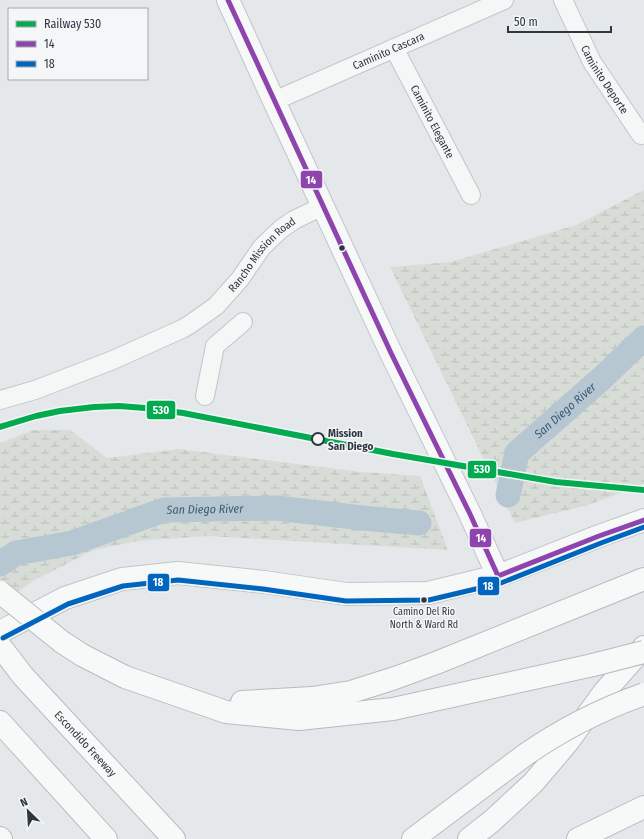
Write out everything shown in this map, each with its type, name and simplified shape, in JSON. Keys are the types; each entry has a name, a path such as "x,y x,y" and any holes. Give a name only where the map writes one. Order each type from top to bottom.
{"main road":[{"path":"228,0 391,353 470,514 498,576"},
{"path":"0,632 65,598 122,579 178,573 264,582 346,594 428,593 498,576 644,520"},
{"path":"171,693 244,703 312,698 351,692 429,665 644,578"},
{"path":"0,592 62,642 82,655 125,677 226,712 300,719 393,709 593,665 644,652"},
{"name":"Escondido Freeway","path":"0,646 23,676 174,839"},
{"path":"469,839 492,821 533,783 567,743 605,692 644,647"},
{"path":"413,839 543,743 612,706 644,694"},
{"path":"0,722 106,839"},
{"path":"578,839 644,807"}],"street":[{"name":"Caminito Cascara","path":"274,102 504,0"},
{"name":"Caminito Deporte","path":"563,0 592,62 641,135"},
{"name":"Caminito Elegante","path":"394,48 471,195"},
{"name":"Rancho Mission Road","path":"0,400 35,390 113,360 182,330 216,306 240,279 262,247 281,229 294,220 323,206"},
{"path":"205,396 215,346 243,322"}],"green space":[{"path":"644,190 644,484 588,505 515,523 390,267 451,262 576,225"},
{"path":"33,430 70,430 107,458 178,449 361,472 420,476 448,550 207,536 138,541 94,550 33,581 0,604 0,443"}],"waterway":[{"name":"San Diego River","path":"508,495 517,453 601,379 644,338"},
{"name":"San Diego River","path":"0,564 16,553 72,543 164,510 277,508 419,523"}],"rail line":[{"name":"530","path":"0,427 36,416 60,411 119,406 145,408 183,413 393,454 556,482 644,490"}],"transit line":[{"name":"14","path":"228,0 391,353 470,514 498,576 644,520"},
{"name":"18","path":"3,638 68,604 123,586 178,580 263,589 346,601 429,600 501,583 644,527"}],"place":[{"name":"Mission San Diego","path":"318,439"},
{"name":"Camino Del Rio North & Ward Rd","path":"424,600"}]}
